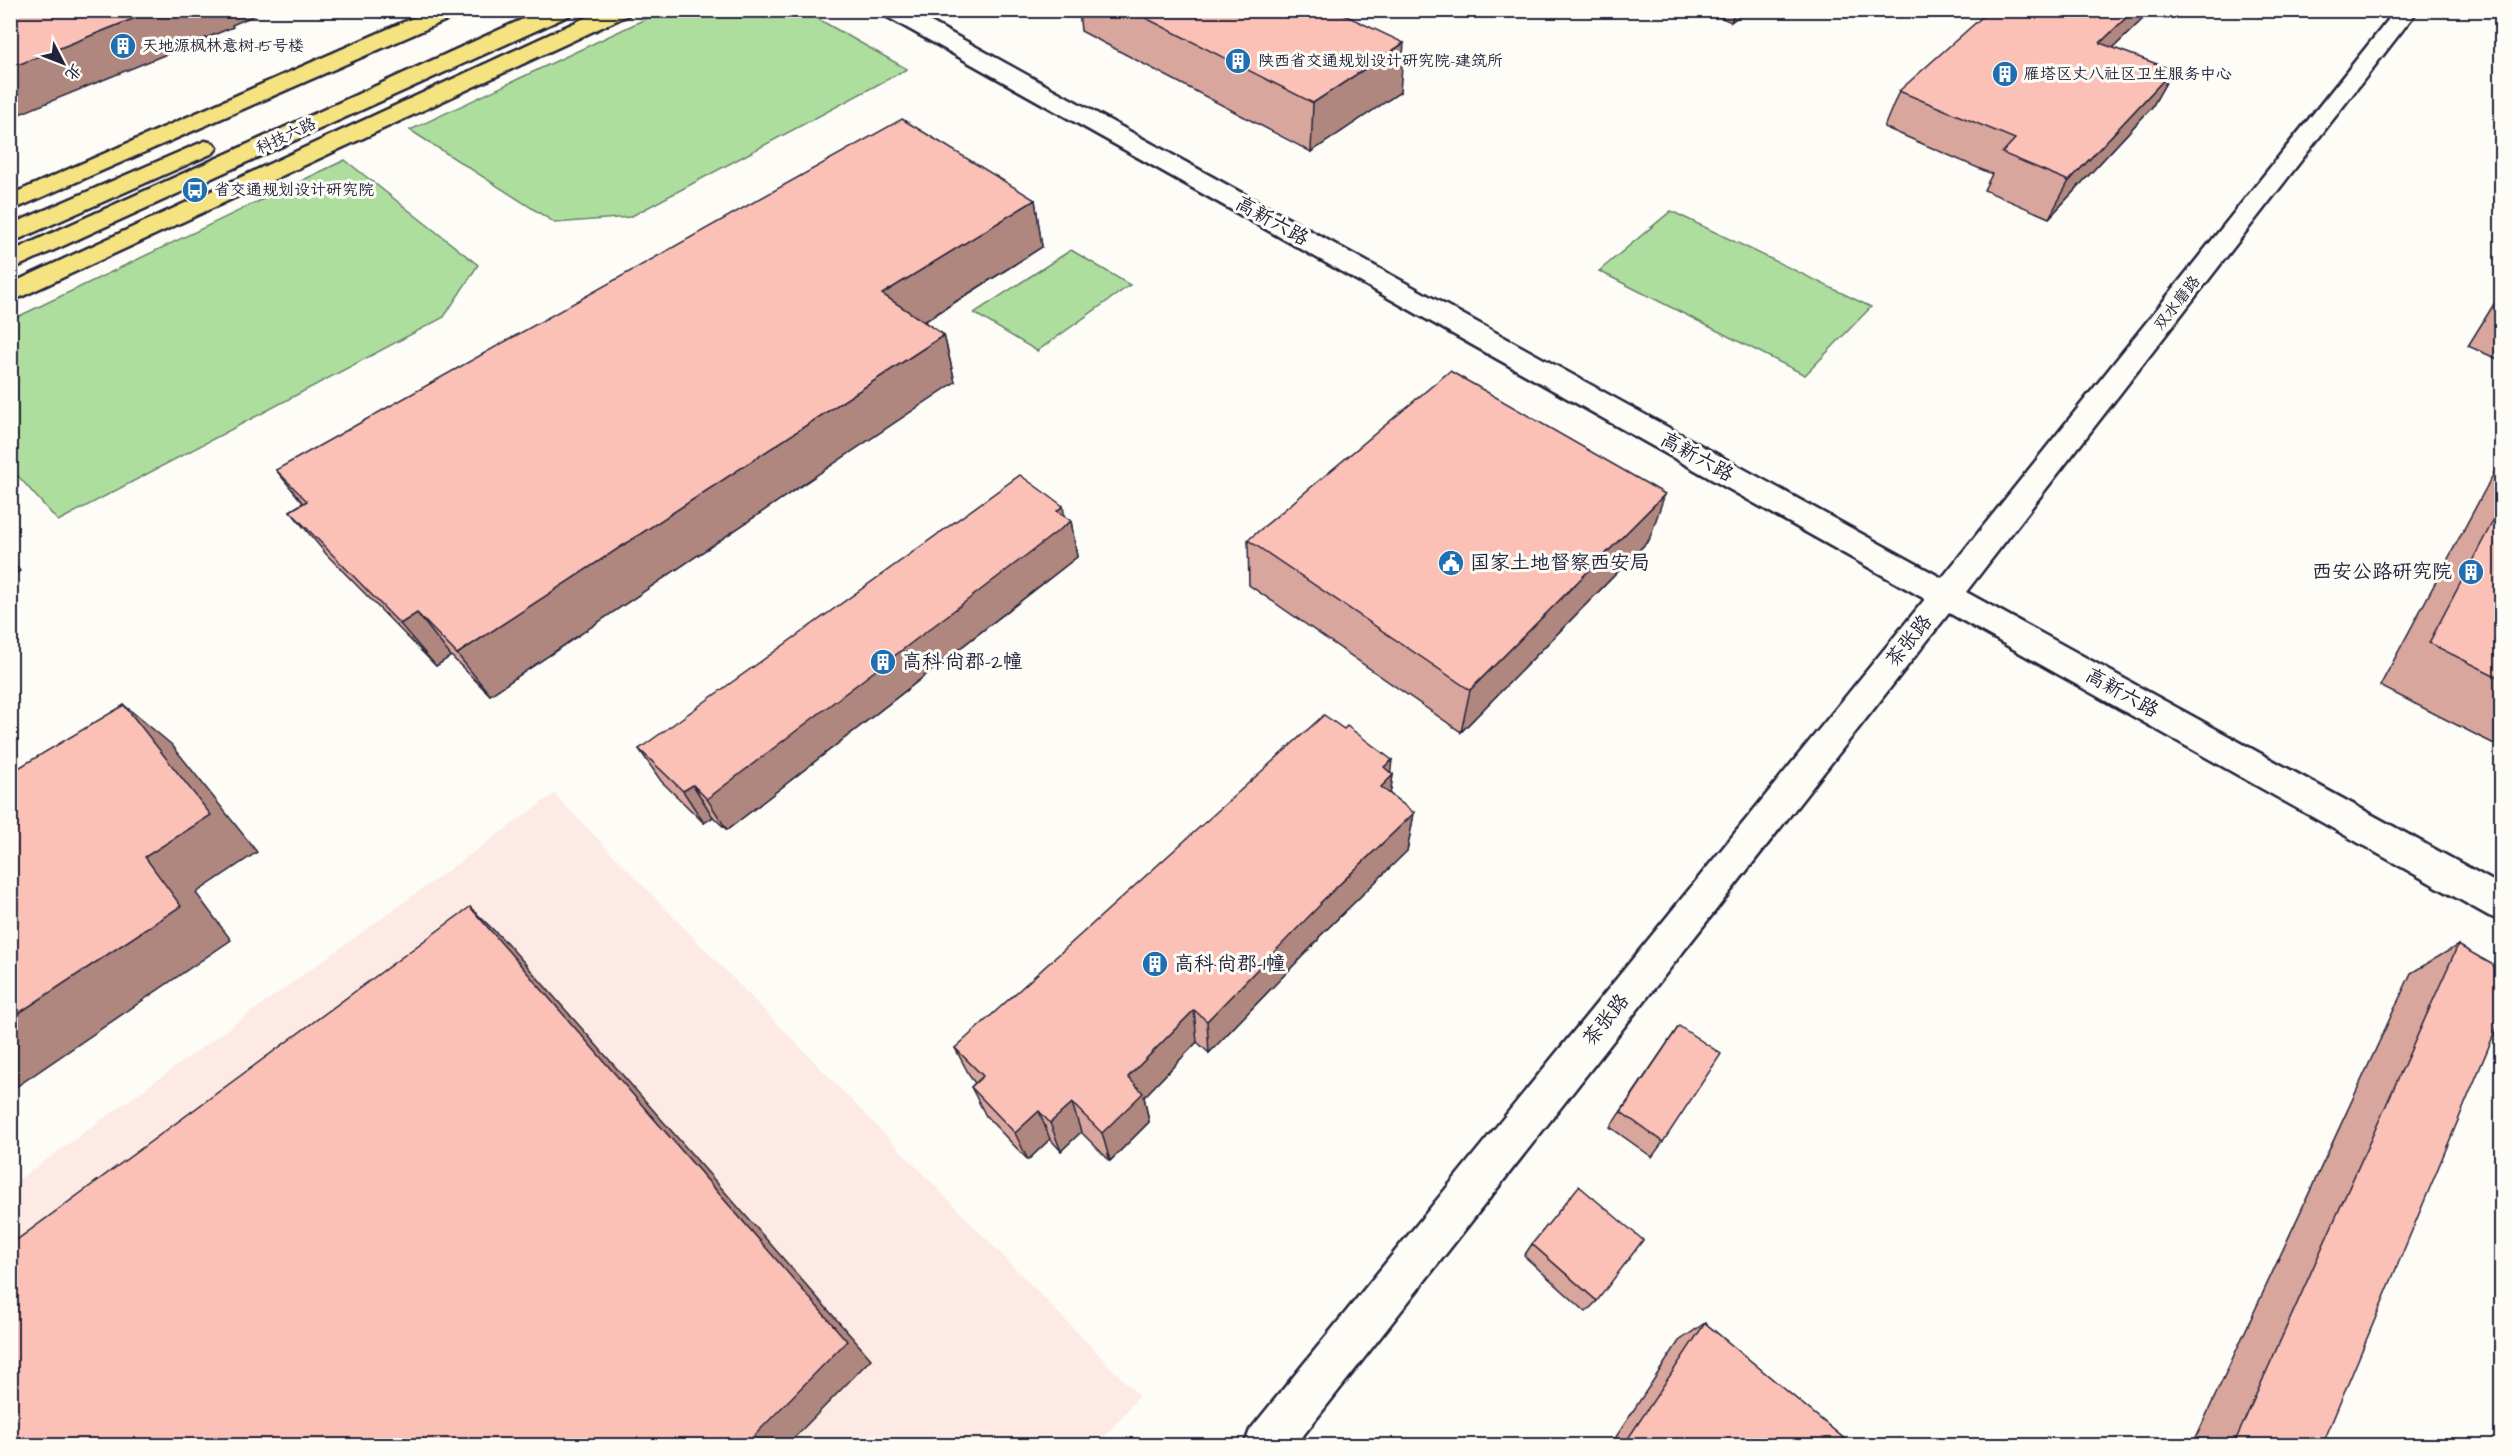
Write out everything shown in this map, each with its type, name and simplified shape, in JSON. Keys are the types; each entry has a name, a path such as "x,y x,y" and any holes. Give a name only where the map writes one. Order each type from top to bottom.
{"main road":[{"path":"10,204 450,10"},
{"name":"科技六路","path":"265,122 513,10"},
{"name":"科技六路","path":"10,262 562,10"},
{"path":"10,294 620,10"},
{"path":"10,235 221,141"}],"street":[{"name":"高新六路","path":"892,10 2502,905"},
{"name":"双水磨路","path":"1946,595 2408,10"},
{"name":"茶张路","path":"1266,1446 1946,595"}],"shaded area":[{"path":"554,794 1139,1396 1097,1446 11,1445 10,1186"}],"green space":[{"path":"804,11 907,69 630,217 555,223 410,130 660,12"},
{"path":"345,160 478,265 444,317 58,521 11,468 11,320"},
{"path":"1671,211 1871,307 1805,375 1599,271"},
{"path":"1071,250 1130,285 1037,351 974,313"}],"building":[{"path":"25,10 155,10 10,68 10,16"},
{"path":"1130,10 1334,10 1404,43 1313,103"},
{"path":"1990,10 2134,10 2100,43 2173,70 2069,181 2002,153 2015,139 1899,91"},
{"path":"902,119 1035,200 882,294 944,335 457,654 417,613 400,624 290,511 307,501 276,470"},
{"name":"国家土地督察西安局","path":"1450,371 1665,494 1470,690 1248,540"},
{"path":"1020,475 1063,506 1057,511 1071,521 707,799 693,785 683,791 639,749"},
{"path":"2502,504 2502,679 2429,643"},
{"path":"124,705 211,815 145,857 181,906 10,1019 10,773"},
{"name":"高科·尚郡-1幢","path":"1324,715 1344,729 1347,726 1392,760 1384,767 1393,775 1381,787 1414,813 1320,903 1207,1021 1194,1010 1128,1077 1143,1093 1102,1133 1072,1103 1050,1123 1039,1111 1015,1133 971,1087 983,1076 955,1048"},
{"path":"470,907 847,1341 744,1446 10,1446 10,1245"},
{"path":"2458,945 2502,970 2502,1015 2322,1446 2233,1446"},
{"path":"1679,1026 1721,1054 1663,1142 1621,1112"},
{"path":"1579,1186 1643,1240 1597,1301 1532,1244"},
{"path":"1705,1323 1853,1446 1623,1446"}],"place":[{"name":"天地源枫林意树-15号楼","path":"123,46"},
{"name":"陕西省交通规划设计研究院-建筑所","path":"1238,61"},
{"name":"雁塔区丈八社区卫生服务中心","path":"2005,74"},
{"name":"省交通规划设计研究院","path":"195,190"},
{"name":"国家土地督察西安局","path":"1451,563"},
{"name":"西安公路研究院","path":"2471,572"},
{"name":"高科·尚郡-2幢","path":"883,662"},
{"name":"高科·尚郡-1幢","path":"1155,964"}]}
